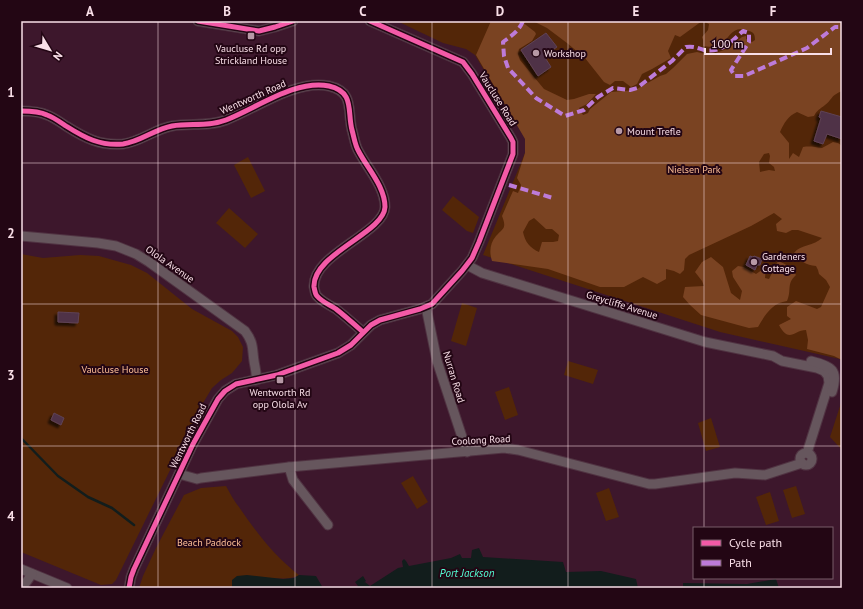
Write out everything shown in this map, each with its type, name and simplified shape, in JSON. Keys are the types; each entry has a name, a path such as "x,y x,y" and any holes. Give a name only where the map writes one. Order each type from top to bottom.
{"street":[{"path":"198,21 254,31 276,27 293,21"},
{"name":"Vaucluse Road","path":"370,21 462,62 472,74 513,142 513,154 479,242 467,265"},
{"name":"Wentworth Road","path":"21,110 46,115 81,135 99,143 126,144 158,130 172,126 210,125 226,120 292,90 305,86 329,86 339,90 347,96 350,103 352,128 358,150 377,181 385,208 380,219 337,253 321,269 314,280 314,288 316,295 321,300 346,317 363,332"},
{"name":"Olola Avenue","path":"21,236 98,243 116,246 136,254 245,331 250,338 253,347 257,372 256,380"},
{"name":"Wentworth Road","path":"129,588 134,569 179,474 206,419 218,399 225,391 236,384 277,375 338,353 351,345 371,325 385,318 432,304 467,265"},
{"name":"Greycliffe Avenue","path":"467,265 482,273 705,342 773,356 781,355 826,364 835,374 836,381 814,448 808,454 812,459 811,463 807,465 802,463"},
{"name":"Nurran Road","path":"426,307 437,361 467,452"},
{"name":"Coolong Road","path":"179,474 196,479 289,467 511,448 649,484 735,473 765,475 802,463"},
{"path":"289,467 293,480 328,525"},
{"path":"21,569 67,588"},
{"path":"22,588 32,574"}],"green space":[{"name":"Nielsen Park","path":"397,21 842,21 842,365 840,359 720,332 483,255 525,153 525,138 475,55 466,49 443,43"},
{"name":"Nielsen Park","path":"491,21 521,21 536,34 532,41 519,49 518,54 520,60 544,89 567,100 589,94 596,94 587,104 579,108 583,115 588,113 590,109 611,92 635,90 666,74 687,54 697,52 710,55 727,49 742,37 746,36 746,39 752,42 755,40 752,32 739,29 732,33 719,45 711,47 703,46 702,37 708,30 709,24 703,21 842,21 842,91 833,96 828,103 817,111 814,116 808,117 797,112 787,120 780,132 789,143 789,159 793,153 799,157 803,147 822,148 833,142 842,146 842,360 834,356 807,349 808,340 806,330 789,335 783,331 779,325 791,319 787,316 787,307 796,301 817,309 821,307 830,287 826,280 819,274 816,266 809,265 794,253 800,248 819,241 822,238 798,230 792,230 786,233 777,231 776,224 782,219 774,213 751,226 689,255 685,259 684,270 680,274 666,269 666,279 657,284 643,277 624,287 600,287 548,269 492,261 490,251 491,245 496,236 504,228 502,216 513,191 518,193 521,185 517,178 525,153 525,139 476,55","holes":["769,153 769,163 774,167 775,171 769,170 760,172 759,162 764,154","534,218 546,229 552,229 559,235 558,241 542,242 539,252 528,244 523,232 529,221"]},
{"path":"533,21 702,21 680,37 675,35 668,51 671,58 642,74 637,84 631,87 623,81 615,81 610,85 604,82 585,58 547,28"},
{"path":"248,157 265,191 251,198 234,165"},
{"path":"453,196 479,217 473,233 467,231 442,210"},
{"path":"229,208 258,234 245,248 216,223"},
{"name":"Vaucluse House","path":"21,254 43,258 80,255 99,256 131,265 147,273 192,309 232,331 238,337 243,347 242,361 232,373 212,388 203,403 116,580 112,584 101,585 21,552"},
{"path":"711,257 723,267 731,293 740,300 742,291 733,277 732,271 738,266 744,267 756,274 766,267 765,278 769,279 778,261 784,263 796,275 791,281 787,301 773,307 766,314 758,327 749,328 701,315 683,297 685,287 704,286 695,272 702,262"},
{"path":"462,303 477,308 466,346 451,341"},
{"path":"568,361 598,370 593,384 564,375"},
{"path":"509,387 518,415 505,420 495,392"},
{"path":"842,400 842,450 830,437"},
{"path":"711,418 720,447 706,451 698,423"},
{"path":"413,476 428,502 417,509 401,483"},
{"name":"Beach Paddock","path":"226,486 235,502 266,544 299,575 278,579 237,576 232,588 139,588 156,548 184,495 201,488"},
{"path":"796,486 805,514 792,518 783,490"},
{"path":"609,488 619,517 606,521 596,493"},
{"path":"770,492 779,521 766,525 756,497"}],"water":[{"name":"Port Jackson","path":"479,548 483,557 563,562 566,572 601,571 636,579 638,588 355,588 358,586 355,582 363,576 366,581 363,583 365,582 370,586 398,568 403,567 402,561 404,559 409,566 451,558 460,554 462,558 471,558 472,550"},
{"path":"247,575 283,579 294,578 299,575 316,576 323,588 232,588 232,580 237,576"},
{"path":"776,579 779,588 683,588 683,583 747,584"}],"building":[{"name":"Workshop","path":"546,33 557,47 544,56 551,67 538,76 521,50"},
{"path":"821,111 842,117 842,139 827,134 823,144 814,141 821,118 819,117"},
{"name":"Gardeners Cottage","path":"750,256 762,259 760,265 757,265 755,270 746,265"},
{"path":"58,312 79,313 78,323 58,322"},
{"path":"54,413 64,418 61,425 51,420"}],"waterway":[{"path":"21,438 58,476 88,497 112,508 134,525"}],"marked path":[{"path":"523,21 517,30 503,42 504,56 508,68 536,98 565,116 584,110 598,97 613,88 630,90 637,88 672,61 686,47 716,50 726,46 743,31 749,33 749,42 731,70 735,76 744,76 807,48 835,27 842,27"},
{"path":"509,185 553,198"}],"cycle path":[{"path":"198,21 259,31 293,21"},
{"path":"129,588 134,569 193,444 218,399 225,391 236,384 277,375 338,353 351,345 371,325 380,320 420,309 432,304 472,258 479,242 513,154 513,142 472,74 463,62 370,21"},
{"path":"21,111 44,114 54,118 93,140 107,144 123,144 135,141 172,126 206,124 226,120 277,96 303,87 316,85 329,86 337,89 343,93 346,98 356,147 379,185 385,207 382,217 373,226 324,264 316,275 314,287 319,298 336,309 363,332"}],"place":[{"name":"Vaucluse Rd opp Strickland House","path":"251,36"},
{"name":"Workshop","path":"536,53"},
{"name":"Mount Trefle","path":"619,131"},
{"name":"Gardeners Cottage","path":"754,262"},
{"name":"Wentworth Rd opp Olola Av","path":"280,380"}]}
